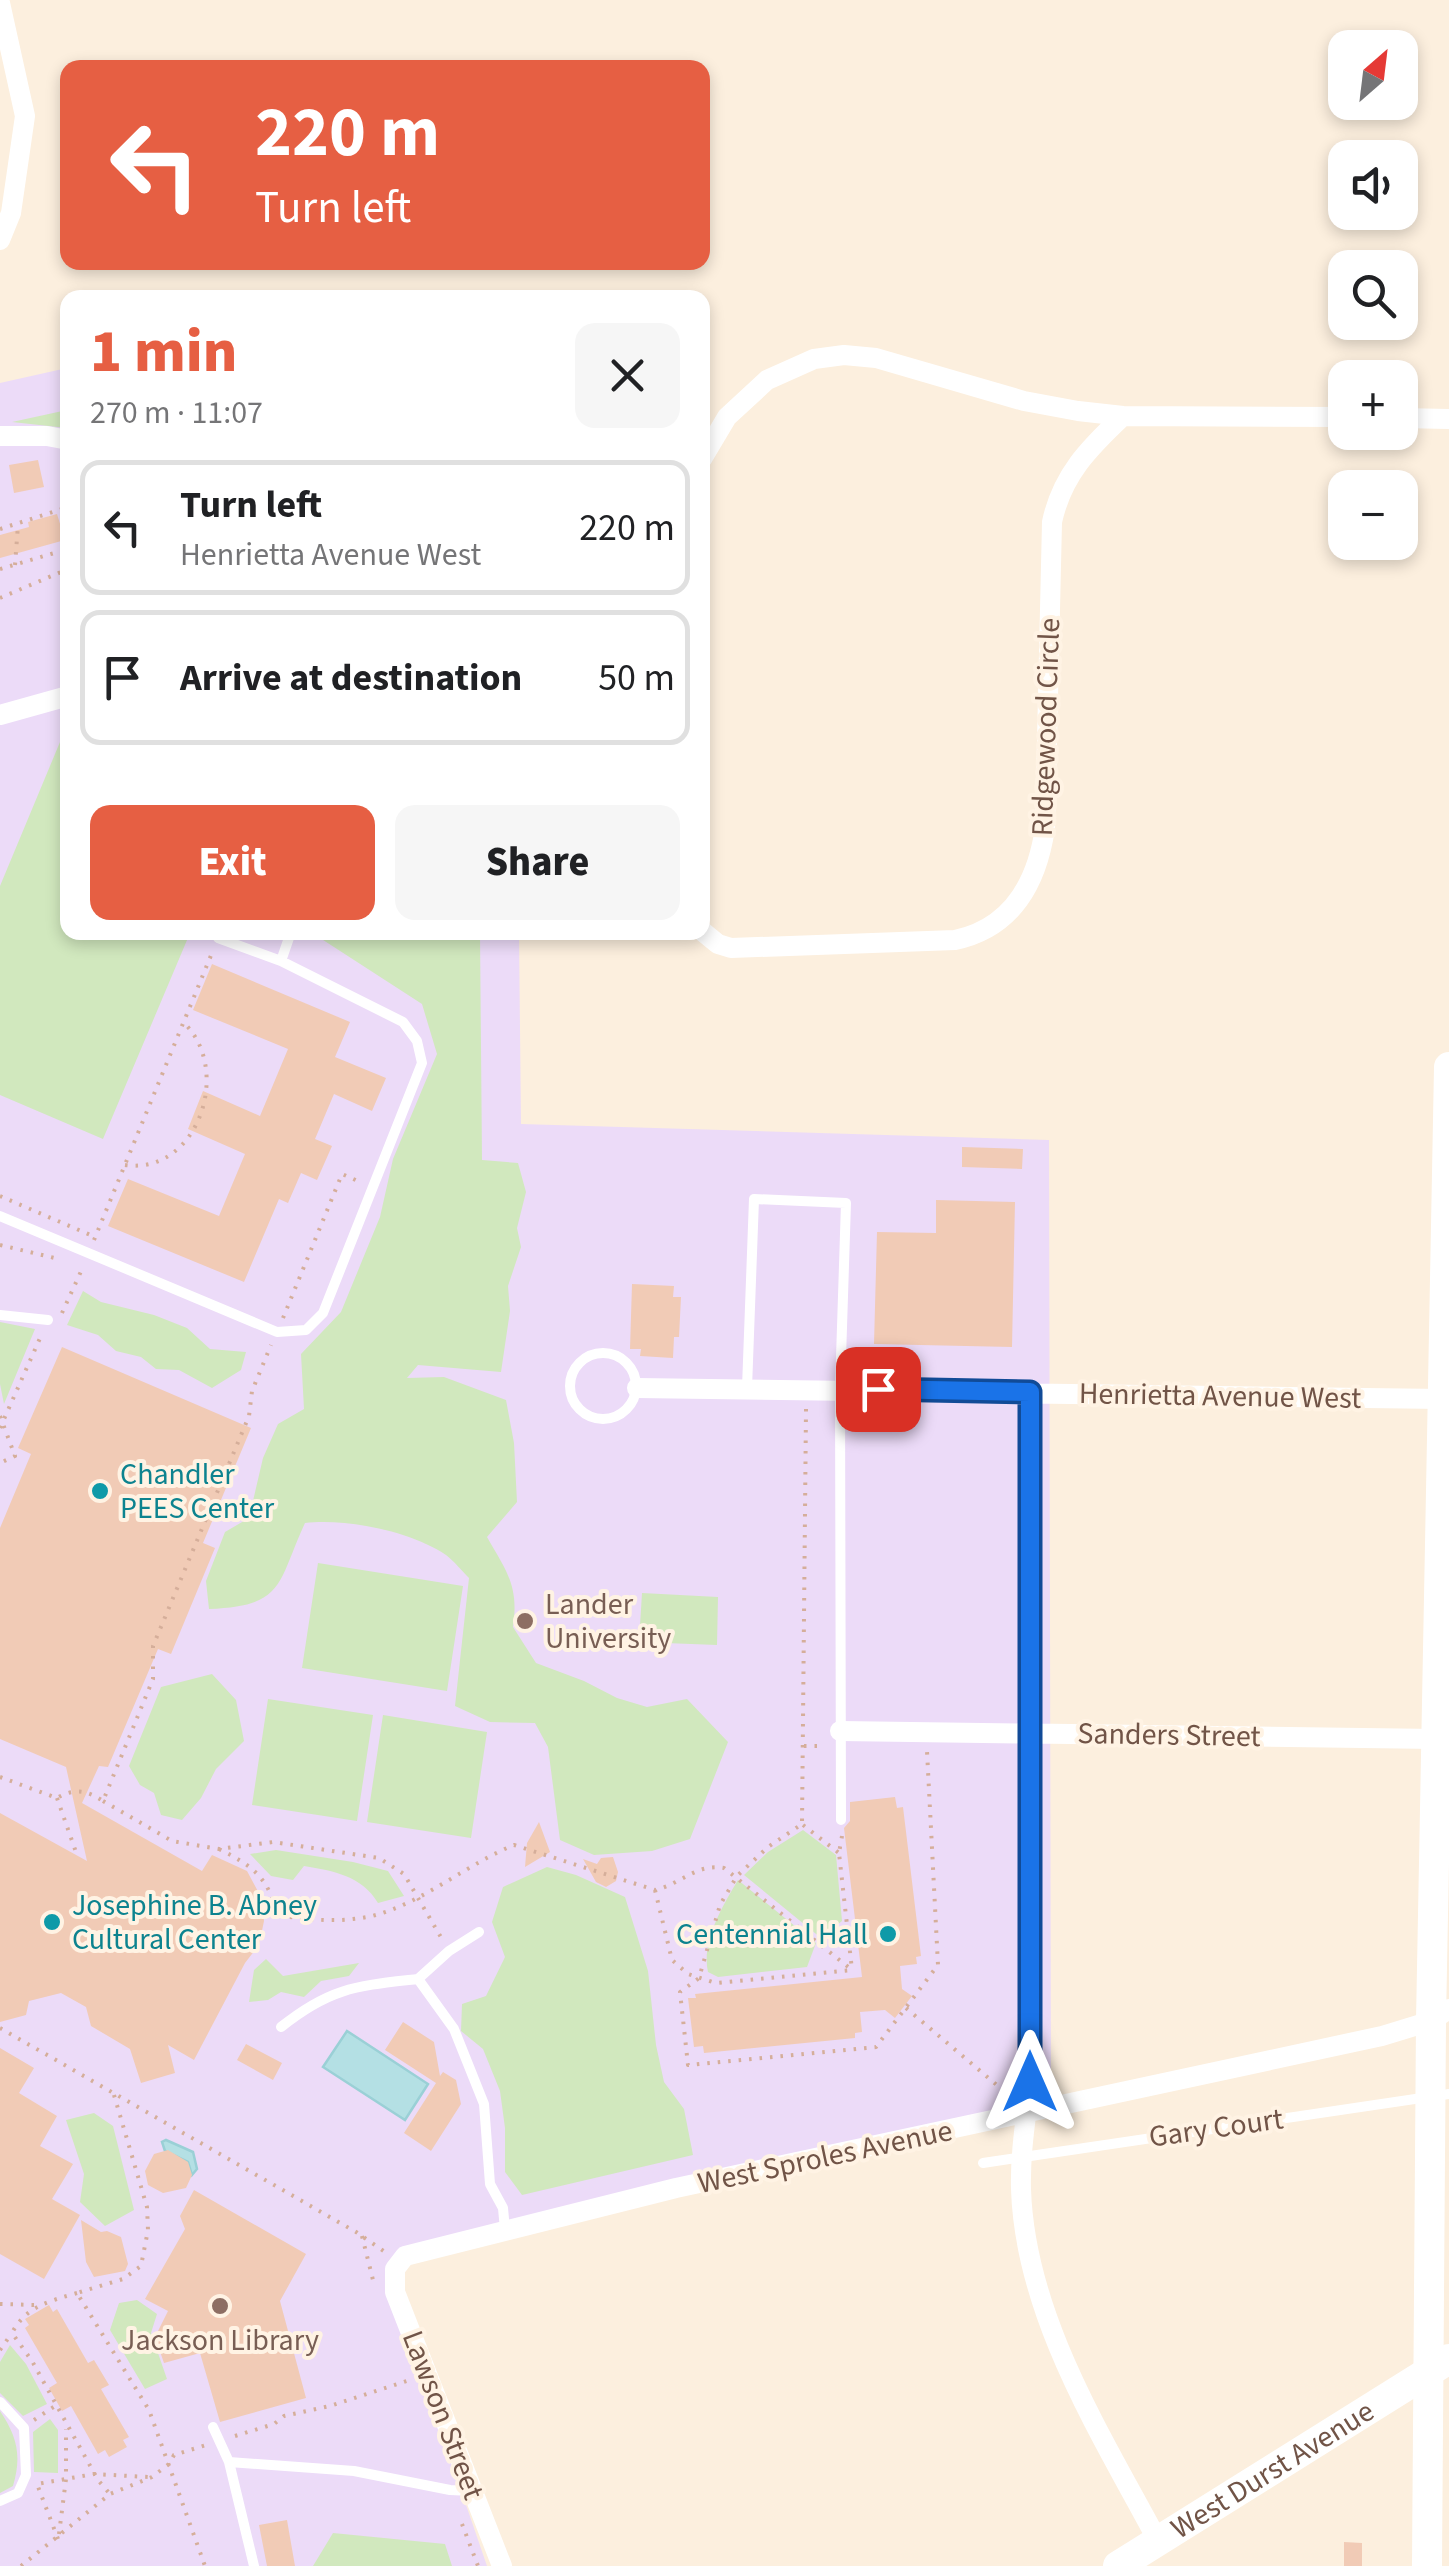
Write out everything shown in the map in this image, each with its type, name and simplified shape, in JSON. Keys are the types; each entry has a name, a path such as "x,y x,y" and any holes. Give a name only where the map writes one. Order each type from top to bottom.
{"main road":[{"path":"1427,2566 1438,2364 1437,1738 1449,1067"},
{"name":"West Durst Avenue","path":"1118,2566 1438,2364"}],"street":[{"path":"0,3 25,116 12,213 0,240"},
{"path":"710,446 727,417 749,393 794,365 827,356 876,358 1024,401 1123,416 1328,417"},
{"name":"Ridgewood Circle","path":"710,937 731,948 955,940 990,928 1017,904 1033,876 1045,828 1052,522 1057,499 1075,465 1123,416"},
{"path":"1418,418 1449,419"},
{"path":"0,436 60,438"},
{"path":"0,715 60,698"},
{"name":"Henrietta Avenue West","path":"636,1388 1443,1399"},
{"path":"1030,1392 1030,2082 1021,2150 1023,2214 1052,2333 1068,2372 1160,2542"},
{"name":"Sanders Street","path":"840,1739 1029,1733 1437,1738"},
{"name":"West Sproles Avenue","path":"396,2261 415,2252 676,2188 1382,2036 1440,2015"},
{"name":"Lawson Street","path":"396,2261 396,2292 502,2566"}],"lane":[{"path":"0,1216 276,1332 306,1330 323,1314 422,1064 417,1041 403,1022 281,960 224,940"},
{"path":"281,960 288,940"},
{"path":"748,1388 754,1199 846,1203 840,1389 840,1820"},
{"path":"0,1315 48,1320"},
{"path":"594,1353 615,1355 631,1368 636,1388 629,1408 612,1419 590,1418 574,1404 569,1384 576,1365 594,1353"},
{"path":"281,2027 310,2004 348,1987 418,1979 449,1951 479,1932"},
{"path":"418,1979 454,2028 484,2104 490,2184 502,2208 505,2230"},
{"name":"Gary Court","path":"983,2162 1449,2094"},
{"path":"0,2402 24,2428 26,2475 18,2493 0,2501"},
{"path":"213,2428 229,2462 254,2566"},
{"path":"229,2462 354,2471 472,2492"}],"path":[{"path":"0,529 60,510"},
{"path":"15,565 18,523"},
{"path":"0,569 60,551"},
{"path":"0,598 60,572"},
{"path":"90,1254 217,940"},
{"path":"123,1165 141,1167 155,1162 190,1136 199,1122 207,1097 208,1072 196,1034 183,1022"},
{"path":"103,1801 153,1679 153,1646 249,1416 252,1391 342,1174"},
{"path":"0,1196 95,1237"},
{"path":"0,1245 68,1261"},
{"path":"1,1425 48,1320 59,1318 79,1275"},
{"path":"802,1824 806,1389"},
{"path":"0,1416 15,1456 0,1464"},
{"path":"804,1746 840,1739"},
{"path":"802,1824 737,1876 720,1905 699,1978 680,1992 688,2064 876,2046 938,1965 926,1744"},
{"path":"0,1776 58,1798"},
{"path":"58,1798 70,1791 90,1792 172,1840 218,1849 273,1842 378,1858 404,1874 449,1951"},
{"path":"58,1798 77,1855"},
{"path":"840,1820 843,1840 839,1853 852,1970"},
{"path":"802,1824 839,1853"},
{"path":"218,1849 255,1870 266,1884 277,1915 317,1921 376,1915 514,1845 655,1890 669,1887 707,1866 724,1868 852,1970"},
{"path":"655,1890 672,1960 688,1974 716,1984 852,1970"},
{"path":"906,2008 1005,2092"},
{"path":"0,2028 356,2232 396,2261"},
{"path":"0,2304 41,2304 123,2279 141,2266 148,2230 147,2208 114,2095"},
{"path":"77,2293 148,2410 205,2566"},
{"path":"0,2350 25,2314 41,2304"},
{"path":"12,2333 32,2361 94,2474 110,2494"},
{"path":"21,2566 110,2494 152,2477 174,2456 274,2424 284,2416 402,2382"},
{"path":"24,2428 55,2406"},
{"path":"58,2539 66,2479 66,2424"},
{"path":"58,2539 38,2484 94,2474 152,2477"}],"shaded area":[{"name":"Lander University","path":"60,370 60,940 519,940 521,1124 1049,1140 1051,2103 410,2247 390,2283 487,2566 0,2566 0,383"}],"green space":[{"path":"60,412 60,427 12,422"},
{"path":"60,742 60,940 187,940 103,1139 0,1095 0,886"},
{"path":"323,940 480,940 482,1160 518,1163 526,1192 517,1228 521,1247 508,1286 510,1311 501,1372 418,1365 407,1378 444,1377 506,1400 514,1443 517,1502 487,1537 513,1590 513,1627 536,1663 647,1707 687,1699 728,1742 690,1839 652,1851 594,1855 560,1840 548,1747 535,1723 490,1722 455,1706 469,1578 449,1557 432,1547 377,1528 305,1523 283,1576 266,1596 253,1603 209,1609 206,1581 225,1532 249,1518 263,1458 278,1424 304,1409 301,1354 341,1312 380,1217 393,1159 437,1054 422,1004"},
{"path":"83,1291 101,1302 187,1328 210,1349 246,1352 241,1370 212,1388 179,1370 156,1369 141,1357 116,1351 98,1335 67,1325"},
{"path":"0,1322 35,1329 4,1404 0,1384"},
{"path":"318,1563 463,1586 447,1691 302,1668"},
{"path":"642,1593 718,1597 717,1645 639,1642"},
{"path":"212,1674 236,1700 244,1741 216,1769 201,1798 182,1820 161,1815 154,1793 140,1785 129,1766 161,1687"},
{"path":"268,1699 373,1715 357,1821 252,1805"},
{"path":"383,1715 487,1732 471,1838 367,1822"},
{"path":"803,1830 836,1855 842,1921 821,1938 744,1875 768,1852"},
{"path":"276,1850 388,1871 404,1896 378,1903 355,1881 304,1866 293,1880 271,1876 250,1854"},
{"path":"547,1867 625,1897 648,1971 664,2082 684,2109 693,2155 522,2195 505,2172 500,2091 483,2049 461,2031 462,2004 486,1996 505,1957 492,1922 503,1887"},
{"path":"738,1880 816,1943 807,1967 718,1977 708,1972 710,1936"},
{"path":"266,1959 283,1976 359,1963 349,1976 321,1981 304,1997 281,1992 268,2000 249,2002 254,1970"},
{"path":"94,2113 113,2126 134,2210 105,2226 80,2202 84,2174 66,2120"},
{"path":"137,2300 157,2314 151,2333 167,2379 145,2389 110,2330 119,2303"},
{"path":"10,2345 26,2364 47,2404 23,2416 0,2393 0,2362"},
{"path":"0,2411 14,2438 17,2465 13,2486 0,2493"},
{"path":"50,2419 58,2430 58,2473 34,2472 33,2432"},
{"path":"333,2533 445,2544 452,2566 313,2566"}],"water":[{"path":"347,2031 428,2084 405,2120 323,2067"},
{"path":"166,2140 193,2152 197,2169 192,2175 188,2162 165,2151 162,2142"}],"building":[{"path":"38,460 44,487 14,493 9,465"},
{"path":"57,514 60,541 0,558 0,535 29,527 28,522"},
{"path":"212,964 350,1022 335,1057 386,1078 372,1111 334,1094 315,1139 332,1146 317,1180 301,1173 288,1203 279,1199 244,1282 108,1226 128,1179 219,1216 245,1154 188,1129 203,1091 260,1116 288,1049 193,1010"},
{"path":"962,1147 1023,1149 1022,1169 962,1167"},
{"path":"936,1200 1015,1202 1012,1347 874,1344 877,1232 936,1233"},
{"path":"632,1284 674,1286 673,1297 681,1297 679,1337 674,1337 673,1358 640,1356 641,1349 630,1349"},
{"path":"62,1347 251,1428 203,1543 215,1548 171,1654 158,1649 108,1767 99,1766 82,1803 202,1871 212,1855 247,1871 262,1899 264,1921 259,1945 245,1963 194,2060 168,2045 175,2073 141,2083 130,2049 91,2026 86,2007 61,1993 29,2001 26,2015 0,2022 0,1813 87,1861 66,1767 0,1739 0,1528 31,1454 18,1448"},
{"name":"Centennial Hall","path":"895,1797 897,1808 903,1807 921,1956 916,1957 917,1964 900,1966 902,1989 912,1996 895,2018 885,2010 860,2012 862,2032 855,2033 855,2038 704,2053 703,2046 694,2047 688,1998 696,1998 695,1994 862,1977 844,1828 850,1821 850,1802"},
{"path":"539,1822 550,1852 525,1867 527,1843"},
{"path":"613,1857 618,1872 616,1881 606,1887 596,1882 583,1859 597,1864 601,1858"},
{"path":"403,2022 434,2042 440,2076 443,2072 456,2080 461,2104 431,2151 404,2133 436,2083 385,2050"},
{"path":"246,2044 282,2063 273,2080 237,2060"},
{"path":"0,2048 34,2068 19,2093 57,2116 40,2146 73,2164 52,2199 80,2215 44,2279 0,2254"},
{"path":"168,2150 188,2162 192,2175 186,2188 163,2193 148,2185 145,2171 154,2154"},
{"name":"Jackson Library","path":"194,2190 306,2254 280,2301 306,2398 220,2422 200,2353 164,2363 155,2337 168,2311 145,2299 185,2229 180,2216"},
{"path":"81,2220 101,2232 121,2237 128,2264 125,2271 94,2277 86,2262"},
{"path":"49,2305 53,2312 57,2309 88,2363 94,2360 109,2385 101,2389 129,2437 123,2440 127,2447 109,2457 105,2450 98,2454 71,2406 62,2411 49,2388 57,2383 25,2328 29,2325 25,2319"},
{"path":"287,2520 295,2566 267,2566 259,2525"},
{"path":"1344,2542 1362,2543 1362,2566 1344,2566"}],"place":[{"name":"Chandler PEES Center","path":"100,1491"},
{"name":"Lander University","path":"525,1621"},
{"name":"Josephine B. Abney Cultural Center","path":"52,1922"},
{"name":"Centennial Hall","path":"888,1934"},
{"name":"Jackson Library","path":"220,2306"}],"route":[{"path":"878,1389 1030,1392 1030,2082"}]}
